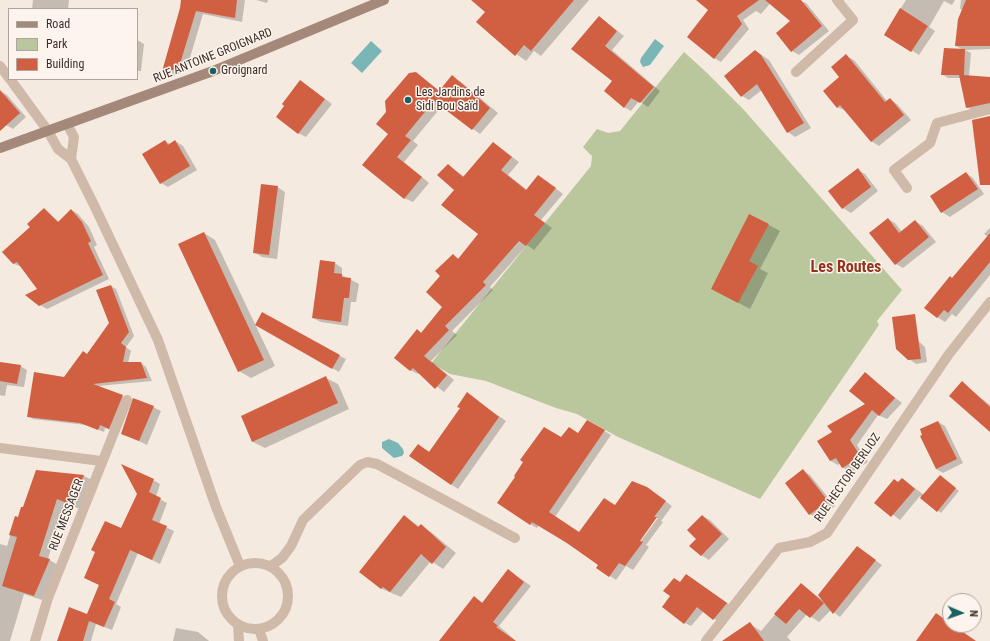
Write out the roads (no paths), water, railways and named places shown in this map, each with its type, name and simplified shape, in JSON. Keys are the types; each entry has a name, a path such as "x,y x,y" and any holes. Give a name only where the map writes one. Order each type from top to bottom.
{"main road":[{"name":"RUE ANTOINE GROIGNARD","path":"0,148 213,71 384,0"}],"street":[{"path":"796,72 853,20 837,0"},
{"path":"0,66 8,78"},
{"path":"10,80 48,130 58,149 71,159 158,340 216,507 240,566"},
{"path":"907,188 894,170 930,143 937,123 990,109"},
{"path":"67,124 74,137 71,159"},
{"name":"RUE HECTOR BERLIOZ","path":"706,641 779,548 810,542 826,533 949,354 990,302"},
{"name":"RUE MESSAGER","path":"35,641 48,598 101,461 127,400"},
{"path":"1,451 101,461"},
{"path":"271,566 282,558 291,546 303,520 360,466 367,462 377,464 515,538"},
{"path":"254,562 271,566 284,578 289,591 288,603 284,614 276,622 259,629 250,629 238,624 230,617 224,607 222,594 225,583 230,574 240,566 254,562"},
{"path":"238,624 239,641"},
{"path":"259,629 263,641"}],"water":[{"path":"655,39 664,46 650,65 643,67 640,62 641,58"},
{"path":"371,41 382,51 362,73 351,63"},
{"path":"389,439 398,443 403,449 404,453 402,456 394,458 382,448 382,442"}],"place":[{"name":"Groignard","path":"213,71"},
{"name":"Les Jardins de Sidi Bou Saïd","path":"408,100"}],"district":[{"name":"Les Routes","path":"846,268"}]}
